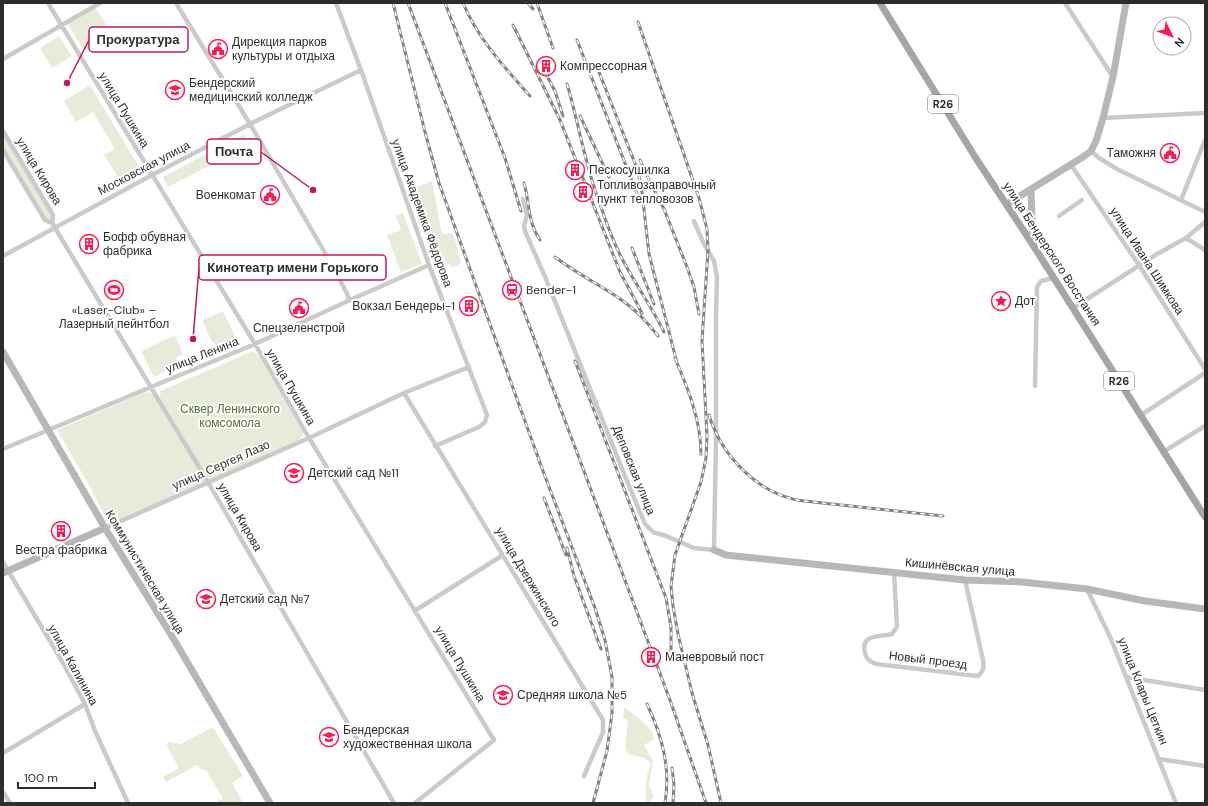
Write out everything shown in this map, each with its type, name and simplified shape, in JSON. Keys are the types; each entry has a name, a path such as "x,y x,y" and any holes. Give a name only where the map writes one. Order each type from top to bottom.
{"main road":[{"name":"улица Бендерского Восстания","path":"880,3 977,160 1007,204 1205,517"}],"street":[{"name":"улица Пушкина","path":"48,3 255,344 309,438 416,610 494,740 415,803"},
{"path":"3,59 100,3"},
{"path":"176,3 250,124 335,270 350,300"},
{"name":"улица Академика Фёдорова","path":"336,3 361,70 428,266 487,412 487,419 483,425 435,446"},
{"path":"1065,3 1113,77"},
{"path":"1007,204 1071,165 1091,150 1096,141 1113,77 1126,3"},
{"name":"Московская улица","path":"3,256 53,225 250,124 361,70"},
{"path":"1102,118 1205,113"},
{"name":"улица Кирова","path":"3,131 53,215 53,225"},
{"path":"1181,200 1205,140"},
{"name":"улица Кирова","path":"3,150 45,220 53,225 208,482 394,803"},
{"path":"1091,150 1099,158 1117,169 1205,212"},
{"name":"улица Ивана Шимкова","path":"1071,165 1139,265 1205,369"},
{"path":"1031,190 1033,245"},
{"name":"Деповская улица","path":"523,198 527,214 524,226 525,231 546,279 645,524 653,532 694,548 714,550"},
{"path":"1060,216 1082,200"},
{"path":"694,221 703,242 716,265 717,277 714,550"},
{"path":"1073,308 1139,265 1186,238 1205,222"},
{"path":"1186,238 1205,250"},
{"name":"улица Ленина","path":"3,449 255,344 428,266"},
{"path":"1035,386 1036,287 1041,281 1054,278"},
{"name":"Коммунистическая улица","path":"3,352 105,528 177,645 270,803"},
{"name":"улица Сергея Лазо","path":"5,572 309,438 404,393 469,367"},
{"path":"1141,415 1205,373"},
{"name":"улица Дзержинского","path":"404,393 435,446 465,490 603,720 603,732 584,776"},
{"path":"1163,452 1205,426"},
{"name":"Кишинёвская улица","path":"714,550 726,555 804,564 965,580 1022,582 1087,589 1145,601 1205,609"},
{"path":"416,610 503,555"},
{"name":"улица Калинина","path":"3,562 5,572 63,662 85,704 95,731 128,803"},
{"name":"Новый проезд","path":"894,572 897,627 892,634 872,637 864,642 865,655 867,659 876,664 978,676 982,673 984,660 965,580"},
{"name":"улица Клары Цеткин","path":"1087,589 1111,639 1176,803"},
{"path":"1126,677 1205,690"},
{"path":"3,753 46,729 85,704"},
{"path":"1159,758 1205,766"},
{"path":"3,792 10,803"}],"green space":[{"path":"95,7 112,34 84,51 68,24"},
{"path":"59,36 72,56 52,68 40,48"},
{"path":"90,85 142,172 122,184 104,155 115,149 93,112 76,122 64,101"},
{"path":"3,131 53,215 52,223 45,220 3,150"},
{"path":"244,134 249,145 168,187 163,177"},
{"path":"432,181 442,234 451,233 454,237 461,262 458,266 452,267 445,260 444,255 434,260 409,190"},
{"path":"403,213 422,264 401,272 387,235 401,230 396,216"},
{"path":"223,311 237,341 217,350 202,320"},
{"path":"175,335 183,354 176,358 179,365 154,377 141,351"},
{"name":"Сквер Ленинского комсомола","path":"253,351 262,361 303,432 303,435 298,441 215,478 209,478 160,398 160,391"},
{"path":"146,392 156,395 208,482 110,526 90,487 57,430"},
{"path":"624,708 643,722 651,730 653,735 654,739 644,745 653,761 649,785 654,796 650,803 645,803 647,777 651,763 644,758 628,754 625,747 628,721 623,717"},
{"path":"213,727 243,776 232,783 242,801 239,803 215,803 223,798 206,770 200,769 197,765 166,782 163,777 179,768 166,744 169,742 181,744"}],"railway":[{"path":"393,3 439,183 543,471 595,608 605,640 612,677 612,713 607,751 593,803"},
{"path":"408,3 670,700 706,803"},
{"path":"445,3 505,158 521,211"},
{"path":"463,3 484,41 530,96"},
{"path":"528,3 533,9"},
{"path":"537,3 553,48"},
{"path":"638,22 699,198 707,229 708,250 702,341 707,436 706,458 701,482 675,555 671,586 678,634 692,693 708,745 721,803"},
{"path":"513,25 560,120 620,272 642,313"},
{"path":"577,40 639,199"},
{"path":"597,67 638,171 642,192 649,254 677,363"},
{"path":"546,74 555,91 563,116"},
{"path":"567,84 590,175 608,228 622,259 664,332"},
{"path":"580,116 609,177"},
{"path":"640,160 664,209 687,267 694,287 699,314"},
{"path":"524,183 531,219 540,240"},
{"path":"632,248 654,304"},
{"path":"555,257 615,295 642,317 658,336"},
{"path":"675,358 693,405 699,429 701,454"},
{"path":"575,361 666,598 671,627 671,653"},
{"path":"709,415 715,431 723,445 745,472 758,483 788,498 943,516"},
{"path":"544,498 566,555"},
{"path":"567,548 574,576 601,649"},
{"path":"647,704 657,728 664,752 667,777 665,803"},
{"path":"672,768 674,784 673,803"}],"place":[{"name":"Дирекция парков культуры и отдыха","path":"218,49"},
{"name":"Компрессорная","path":"546,66"},
{"name":"Прокуратура","path":"67,83"},
{"name":"Бендерский медицинский колледж","path":"175,90"},
{"name":"Таможня","path":"1170,153"},
{"name":"Пескосушилка","path":"575,170"},
{"name":"Почта","path":"313,190"},
{"name":"Топливозаправочный пункт тепловозов","path":"583,192"},
{"name":"Военкомат","path":"270,195"},
{"name":"Бофф обувная фабрика","path":"89,244"},
{"name":"«Laser-Club» – Лазерный пейнтбол","path":"114,290"},
{"name":"Bender-1","path":"512,290"},
{"name":"Дот","path":"1001,301"},
{"name":"Вокзал Бендеры-1","path":"469,306"},
{"name":"Спецзеленстрой","path":"299,308"},
{"name":"Кинотеатр имени Горького","path":"193,339"},
{"name":"Детский сад №11","path":"294,473"},
{"name":"Вестра фабрика","path":"61,531"},
{"name":"Детский сад №7","path":"206,599"},
{"name":"Маневровый пост","path":"651,657"},
{"name":"Средняя школа №5","path":"503,695"},
{"name":"Бендерская художественная школа","path":"329,737"}]}
